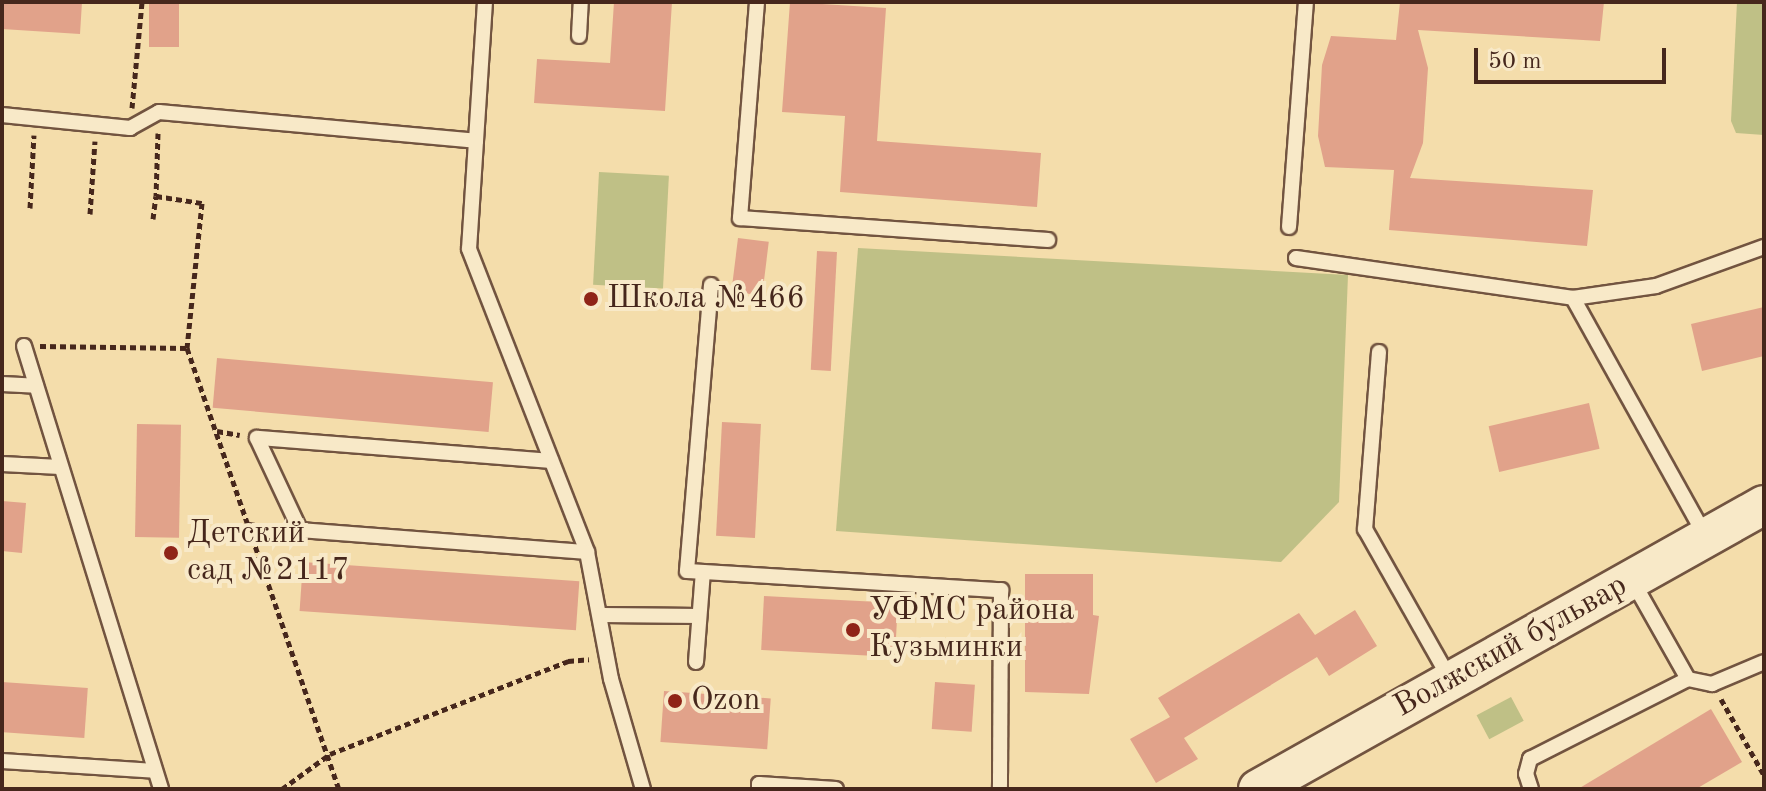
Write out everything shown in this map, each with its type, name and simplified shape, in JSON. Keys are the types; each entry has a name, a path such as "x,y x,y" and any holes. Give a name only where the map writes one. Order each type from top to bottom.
{"street":[{"name":"Волжский бульвар","path":"1258,789 1764,505"}],"lane":[{"path":"485,2 469,249 587,552 603,615 611,679 643,789"},
{"path":"579,36 581,2"},
{"path":"757,2 740,218 1048,240"},
{"path":"1289,227 1306,2"},
{"path":"2,115 130,128 159,112 476,141"},
{"path":"1296,258 1573,298 1656,286 1764,247"},
{"path":"711,285 687,571 1001,590 1000,789"},
{"path":"1573,298 1706,537"},
{"path":"24,346 161,789"},
{"path":"1379,352 1365,529 1451,681"},
{"path":"2,384 36,386"},
{"path":"551,461 257,438 300,530 587,552"},
{"path":"2,464 60,467"},
{"path":"696,662 703,572"},
{"path":"1632,579 1688,679"},
{"path":"603,615 699,616"},
{"path":"1531,789 1526,774 1530,759 1688,679 1712,684 1764,662"},
{"path":"2,761 155,771"},
{"path":"759,789 759,784 836,789"}],"path":[{"path":"130,128 142,2"},
{"path":"153,219 159,112"},
{"path":"30,208 35,118"},
{"path":"90,214 96,124"},
{"path":"156,196 202,203 187,348 330,754 339,789"},
{"path":"24,346 187,348"},
{"path":"282,789 330,754 568,661 610,658"},
{"path":"1712,684 1764,775"}],"green space":[{"path":"1737,2 1764,2 1764,135 1736,133 1731,121"},
{"path":"599,172 669,176 663,289 593,285"},
{"path":"858,248 1348,275 1339,502 1281,562 836,531"},
{"path":"1511,697 1524,721 1489,739 1477,715"}],"building":[{"path":"2,2 82,2 80,34 2,29"},
{"path":"149,2 179,2 179,47 149,47"},
{"path":"614,2 672,2 665,111 534,103 537,59 610,63"},
{"path":"790,2 886,8 877,141 1041,153 1037,207 840,192 845,116 782,112"},
{"path":"1400,2 1604,2 1600,41 1418,30 1428,68 1423,143 1410,178 1593,190 1587,246 1389,230 1394,170 1325,167 1318,136 1322,65 1331,36 1396,40"},
{"path":"738,238 769,242 762,295 731,292"},
{"path":"817,251 837,252 831,371 811,370"},
{"path":"1764,307 1764,356 1702,371 1691,324"},
{"path":"217,358 493,382 489,432 213,408"},
{"path":"1589,403 1600,449 1499,472 1489,426"},
{"path":"722,422 761,424 755,538 716,536"},
{"path":"137,424 181,425 179,538 135,537"},
{"path":"2,501 26,503 22,553 2,551"},
{"path":"303,562 579,581 576,630 300,611"},
{"path":"1025,574 1093,574 1093,615 1099,616 1089,694 1025,692"},
{"path":"764,596 898,603 895,657 761,650"},
{"path":"1355,610 1377,646 1329,676 1317,657 1184,738 1198,759 1156,783 1130,739 1170,717 1158,698 1299,613 1315,635"},
{"path":"2,682 88,688 84,738 2,732"},
{"path":"935,682 975,685 972,732 932,729"},
{"path":"664,691 771,698 767,749 660,742"},
{"path":"1711,709 1742,762 1696,789 1578,789"}],"place":[{"name":"Школа №466","path":"591,299"},
{"name":"Детский сад №2117","path":"171,553"},
{"name":"УФМС района Кузьминки","path":"853,630"},
{"name":"Ozon","path":"675,701"}]}
